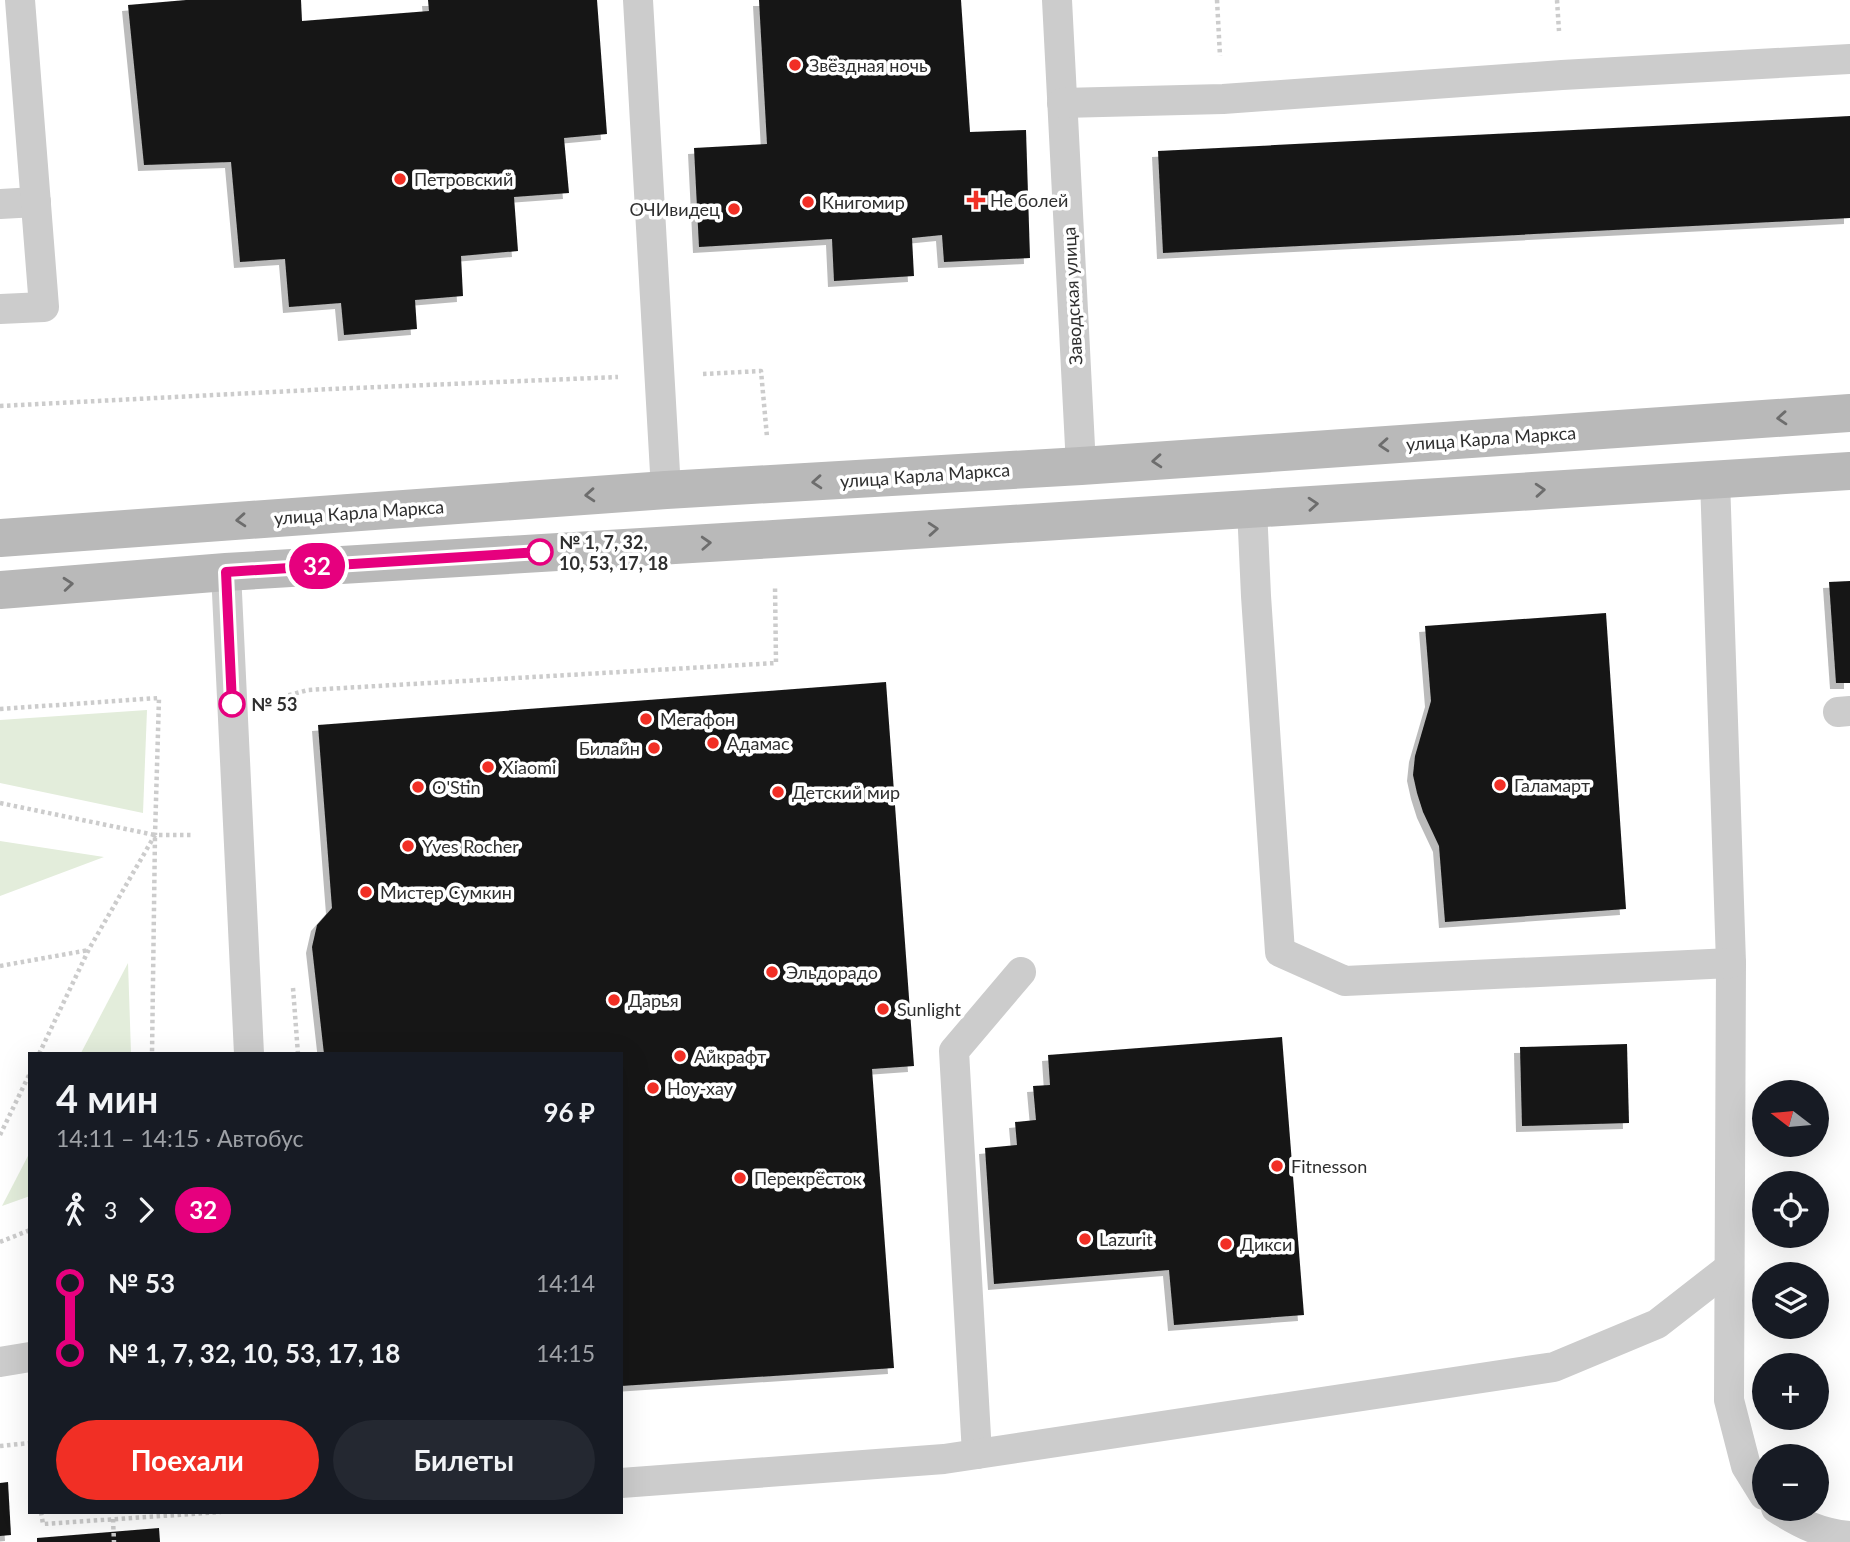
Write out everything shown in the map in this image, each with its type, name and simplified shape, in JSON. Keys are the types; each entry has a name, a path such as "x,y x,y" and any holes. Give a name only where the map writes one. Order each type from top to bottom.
{"street":[{"name":"улица Карла Маркса","path":"0,538 666,490 1081,466 1850,413"},
{"path":"0,590 226,572 1850,471"}],"lane":[{"path":"0,309 44,307 36,202 12,44 20,0"},
{"path":"638,0 666,490"},
{"name":"Заводская улица","path":"1057,0 1081,466"},
{"path":"1062,103 1223,99 1562,75 1850,59"},
{"path":"0,204 36,202"},
{"path":"1716,479 1731,963 1729,1400 1746,1466 1752,1476"},
{"path":"1252,508 1280,952 1345,981 1731,963"},
{"path":"226,572 249,1052"},
{"path":"976,1454 954,1051 1021,972"},
{"path":"623,1483 944,1459 1554,1367 1657,1324 1730,1268"},
{"path":"0,1362 28,1357"},
{"path":"1797,1521 1833,1534 1850,1536"}],"path":[{"path":"1217,0 1223,99"},
{"path":"0,406 761,371"},
{"path":"277,721 282,697 308,690 776,663"},
{"path":"0,709 159,698 152,1052"},
{"path":"0,803 155,835 239,834"},
{"path":"40,1052 89,949 155,835"},
{"path":"0,966 89,949"},
{"path":"0,1135 28,1077"},
{"path":"0,1242 28,1231"},
{"path":"0,1446 28,1444"},
{"path":"41,1514 43,1524 190,1514"},
{"path":"113,1519 114,1542"}],"green space":[{"path":"147,710 143,813 0,783 0,720"},
{"path":"0,841 104,857 0,896"},
{"path":"128,963 131,1052 82,1052"},
{"path":"28,1156 28,1197 2,1206"}],"building":[{"name":"Петровский","path":"186,0 301,0 302,21 429,11 428,0 597,0 607,134 564,138 569,193 514,197 518,251 461,256 463,296 415,300 417,329 344,335 341,303 289,307 285,259 240,262 231,162 144,165 128,5"},
{"path":"759,0 961,0 970,132 1026,130 1030,258 944,262 942,235 912,238 914,276 834,281 832,239 699,247 694,148 767,144"},
{"path":"1850,116 1850,218 1163,253 1158,151"},
{"path":"1850,581 1850,683 1836,683 1829,582"},
{"path":"1606,613 1626,909 1445,922 1439,846 1423,812 1413,775 1415,756 1431,701 1425,626"},
{"name":"Дарья","path":"886,682 914,1066 872,1069 894,1368 623,1386 623,1052 324,1052 312,947 317,925 332,908 318,725"},
{"path":"1282,1037 1304,1315 1174,1325 1169,1270 994,1284 985,1148 1017,1145 1015,1122 1036,1120 1033,1086 1050,1085 1048,1055"},
{"path":"1627,1044 1629,1123 1522,1126 1520,1047"},
{"path":"8,1482 11,1535 0,1536 0,1483"},
{"path":"159,1528 160,1542 37,1542 37,1538"}],"bus line":[{"name":"32","path":"232,704 226,572 540,552"}],"place":[{"name":"Звёздная ночь","path":"795,65"},
{"name":"Петровский","path":"400,179"},
{"name":"Не болей","path":"976,200"},
{"name":"Книгомир","path":"808,202"},
{"name":"ОЧИвидец","path":"734,209"},
{"name":"№ 1, 7, 32, 10, 53, 17, 18","path":"540,552"},
{"name":"№ 53","path":"232,704"},
{"name":"Мегафон","path":"646,719"},
{"name":"Адамас","path":"713,743"},
{"name":"Билайн","path":"654,748"},
{"name":"Xiaomi","path":"488,767"},
{"name":"Галамарт","path":"1500,785"},
{"name":"O'Stin","path":"418,787"},
{"name":"Детский мир","path":"778,792"},
{"name":"Yves Rocher","path":"408,846"},
{"name":"Мистер Сумкин","path":"366,892"},
{"name":"Эльдорадо","path":"772,972"},
{"name":"Дарья","path":"614,1000"},
{"name":"Sunlight","path":"883,1009"},
{"name":"Айкрафт","path":"680,1056"},
{"name":"Ноу-хау","path":"653,1088"},
{"name":"Fitnesson","path":"1277,1166"},
{"name":"Перекрёсток","path":"740,1178"},
{"name":"Lazurit","path":"1085,1239"},
{"name":"Дикси","path":"1226,1244"}]}
